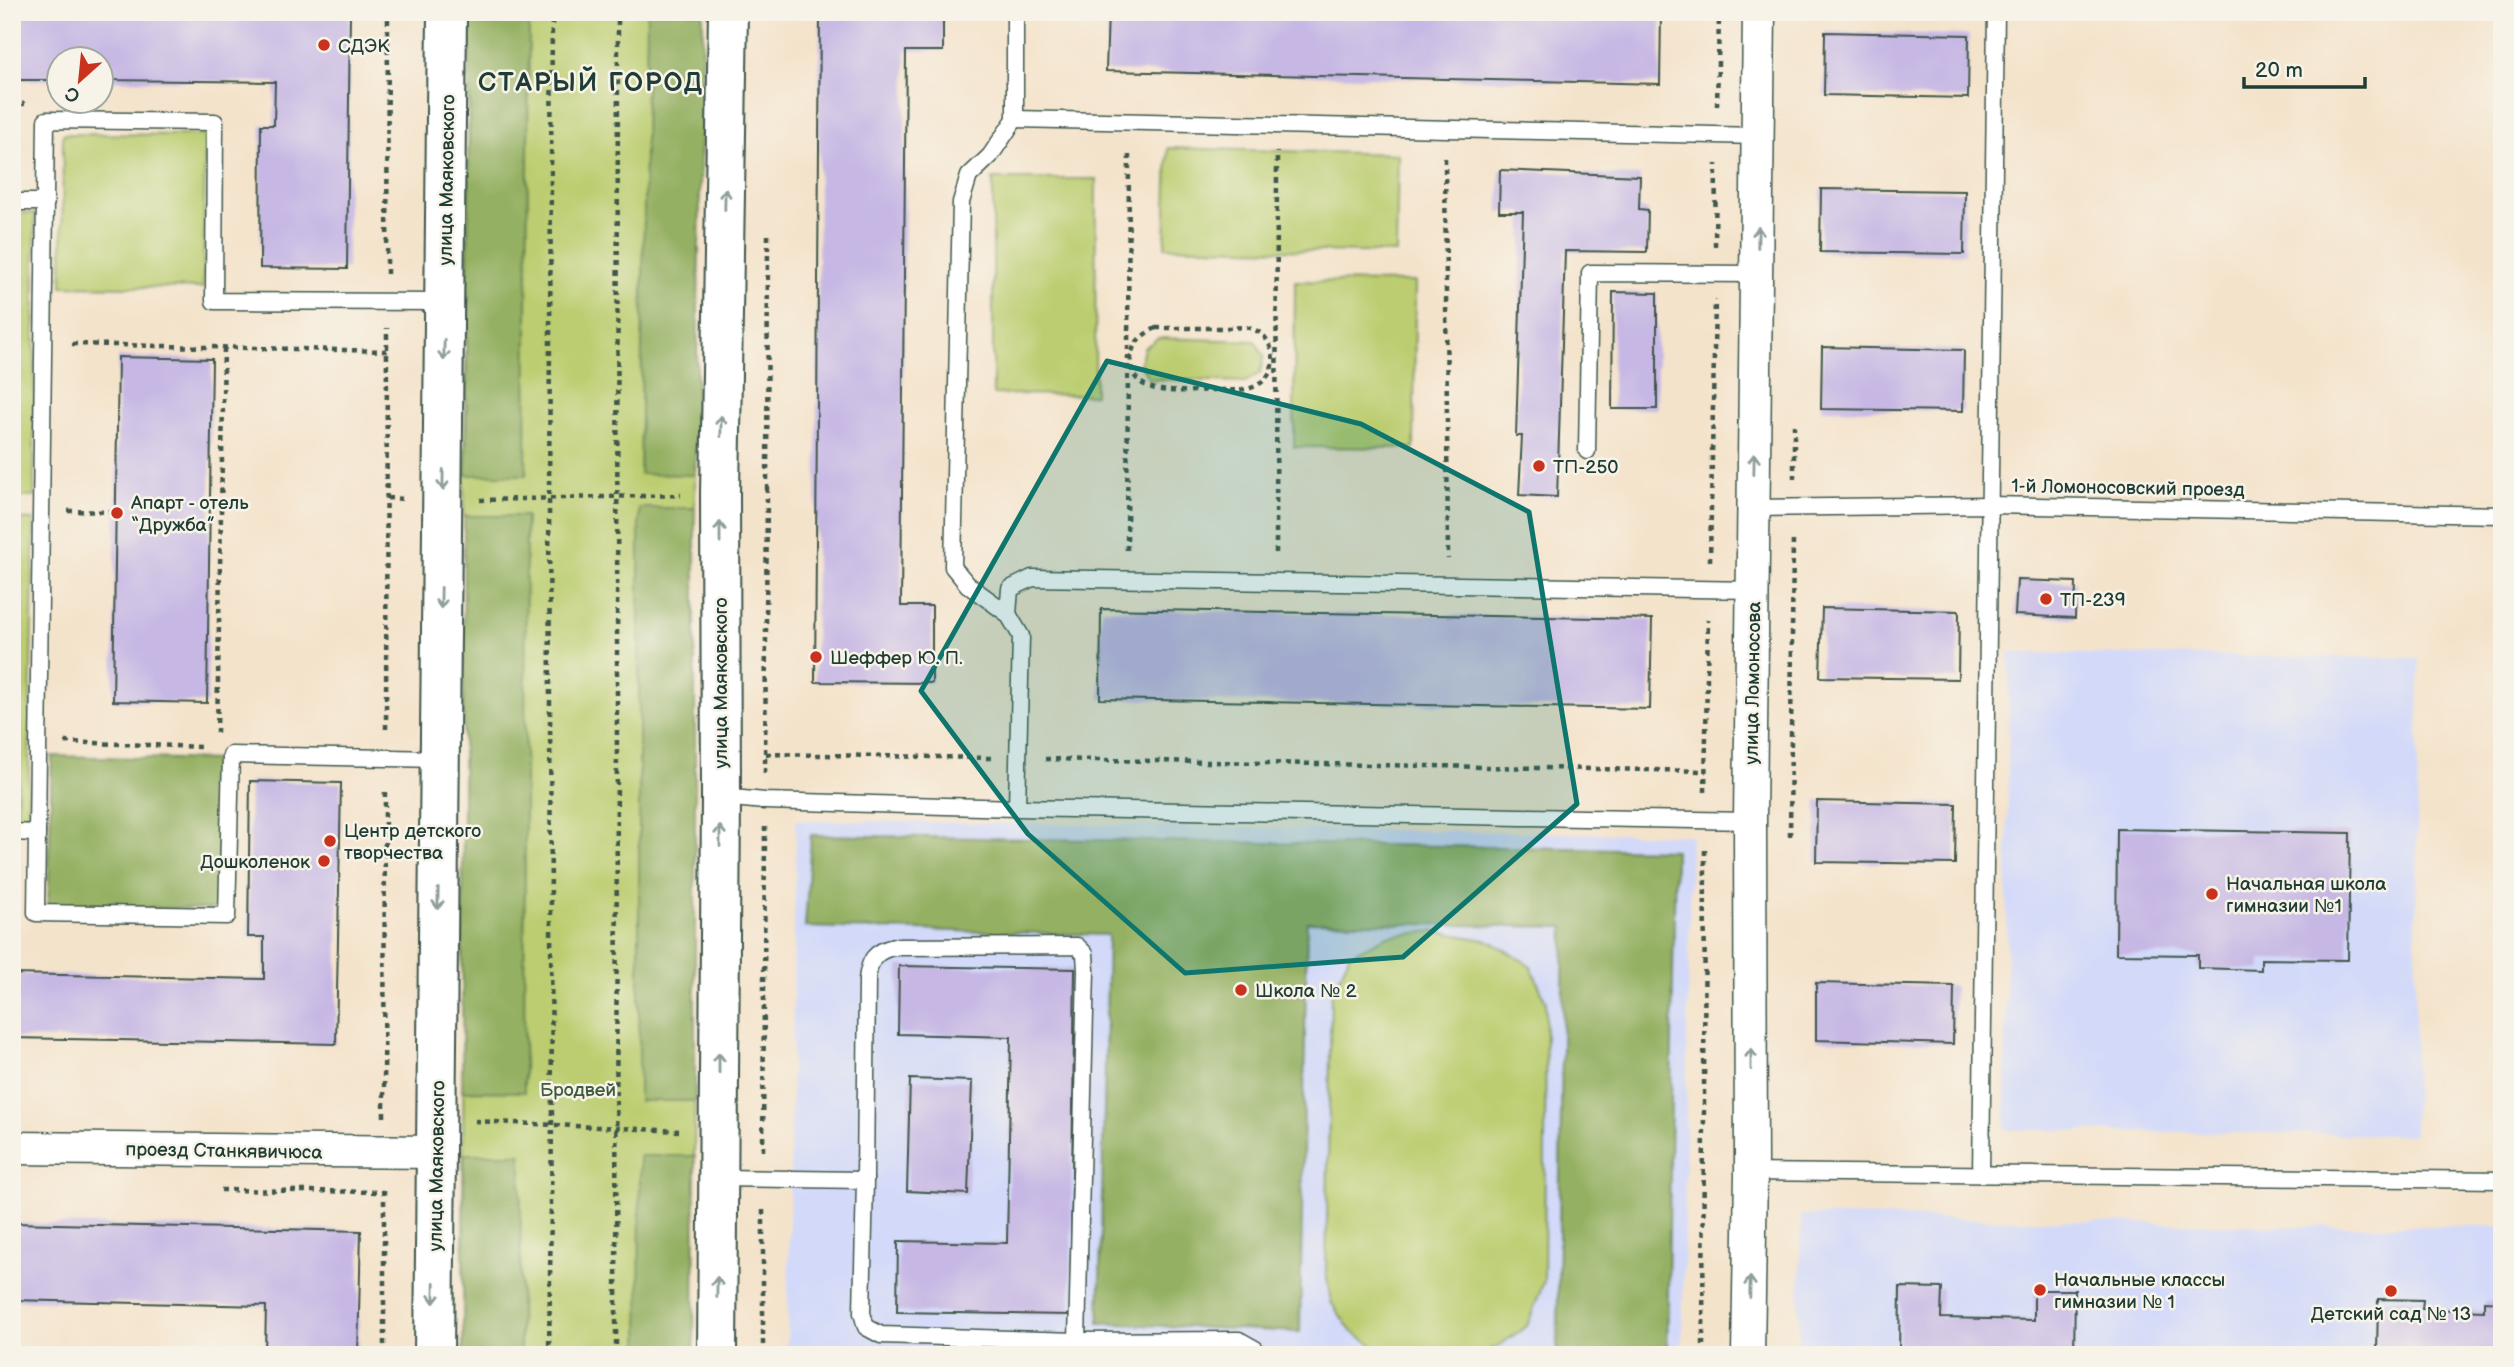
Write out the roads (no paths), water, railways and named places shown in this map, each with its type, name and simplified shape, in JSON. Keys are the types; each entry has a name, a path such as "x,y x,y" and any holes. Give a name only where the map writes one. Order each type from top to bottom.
{"street":[{"name":"улица Маяковского","path":"434,1355 447,12"},
{"name":"улица Маяковского","path":"716,1355 721,797 720,494 728,12"},
{"name":"улица Ломоносова","path":"1748,1355 1751,1172 1750,821 1759,12"},
{"name":"проезд Станкявичюса","path":"12,1148 436,1152"}],"lane":[{"path":"1015,12 1015,119 990,156 969,176 961,202 953,567 968,585 1008,614 1021,636 1017,808"},
{"path":"1981,1174 1996,12"},
{"path":"1015,119 1758,136"},
{"path":"440,759 231,755 227,916 36,913 46,120 215,122 214,301 444,302"},
{"path":"12,202 46,202"},
{"path":"1587,451 1590,273 1757,274"},
{"name":"1-й Ломоносовский проезд","path":"1754,508 1990,505 2502,515"},
{"path":"1008,614 1010,589 1032,578 1754,590"},
{"path":"721,797 765,801 1017,808 1750,821"},
{"path":"12,832 37,833"},
{"path":"1077,1341 1085,954 1077,946 894,947 880,950 868,963 866,980 862,1313 866,1327 881,1335 1077,1341 1239,1340 1255,1349 1255,1355"},
{"path":"1751,1172 2502,1180"},
{"path":"718,1178 865,1180"}],"place":[{"name":"СДЭК","path":"324,45"},
{"name":"ТП-250","path":"1539,466"},
{"name":"Апарт - отель “Дружба”","path":"117,513"},
{"name":"ТП-239","path":"2046,599"},
{"name":"Шеффер Ю. П.","path":"816,657"},
{"name":"Центр детского творчества","path":"330,841"},
{"name":"Дошколенок","path":"324,861"},
{"name":"Начальная школа гимназии №1","path":"2212,894"},
{"name":"Школа № 2","path":"1241,990"},
{"name":"Начальные классы гимназии № 1","path":"2040,1290"},
{"name":"Детский сад № 13","path":"2391,1291"}],"district":[{"name":"СТАРЫЙ ГОРОД","path":"591,82"}],"park label":[{"name":"Бродвей","path":"578,1089"}]}
